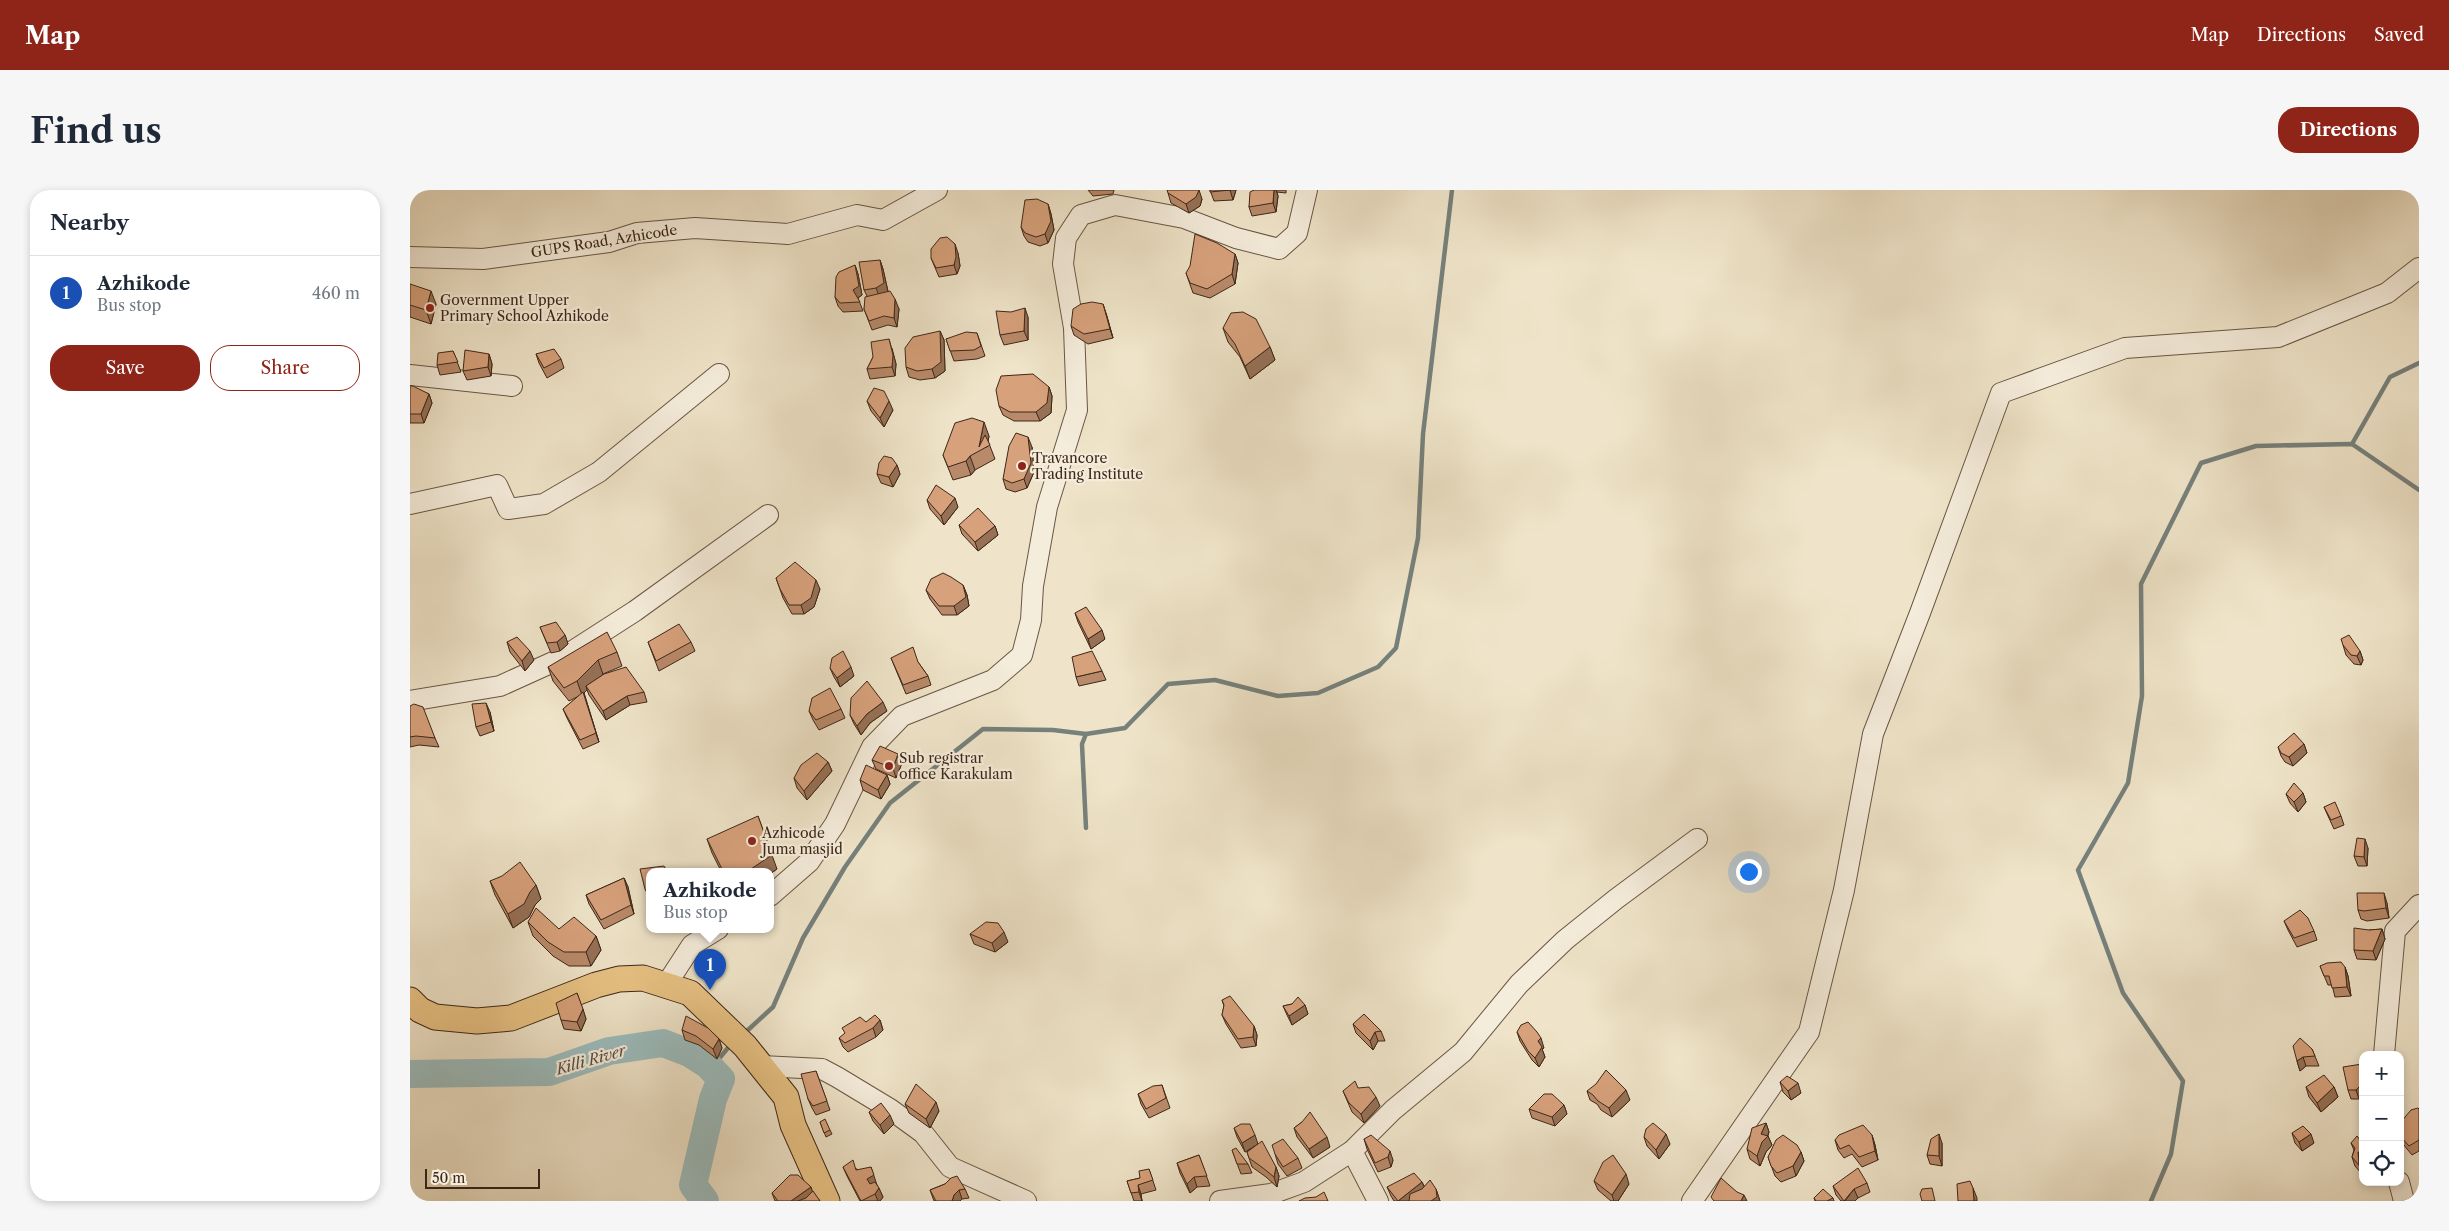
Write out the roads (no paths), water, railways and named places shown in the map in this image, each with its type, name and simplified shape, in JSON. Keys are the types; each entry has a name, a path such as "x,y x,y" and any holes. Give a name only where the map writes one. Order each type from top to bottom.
{"main road":[{"path":"410,1000 420,1010 435,1017 477,1021 511,1018 596,984 619,978 642,978 690,993 745,1046 786,1097 793,1125 827,1201"}],"street":[{"name":"GUPS Road, Azhicode","path":"410,257 483,259 609,242 637,233 695,228 788,234 857,215 883,220 937,190"},
{"path":"774,893 809,862 835,824 872,748 902,716 993,680 1022,655 1031,620 1033,586 1047,507 1076,410 1074,328 1063,264 1066,238 1081,215 1115,205 1184,218 1236,238 1279,249 1297,234 1307,190"},
{"path":"1692,1201 1809,1032 1844,890 1873,734 1920,613 2000,393 2125,348 2278,337 2387,292 2419,268"},
{"path":"410,504 496,485 508,509 544,504 599,472 719,374"},
{"path":"410,375 512,386"},
{"path":"410,701 500,686 562,658 635,611 768,516"},
{"path":"1220,1201 1271,1194 1304,1182 1352,1151 1393,1110 1463,1052 1519,984 1565,940 1697,839"},
{"path":"2384,1051 2395,931 2419,906"},
{"path":"666,985 692,945 712,933"},
{"path":"761,1066 822,1070 837,1077 890,1109 923,1133 950,1166 1026,1201"},
{"path":"1352,1151 1378,1201"},
{"path":"2400,1186 2404,1201"}],"waterway":[{"path":"1086,734 1125,728 1168,684 1215,680 1278,696 1318,693 1378,667 1396,648 1418,538 1423,434 1452,190"},
{"path":"2352,444 2390,377 2419,363"},
{"path":"2151,1201 2171,1154 2183,1081 2123,993 2078,870 2128,783 2142,696 2141,584 2201,463 2256,446 2352,444 2419,490"},
{"path":"748,1030 773,1007 803,938 845,867 890,803 983,729 1053,730 1086,734 1082,744 1086,828"},
{"name":"Killi River","path":"410,1074 549,1072 609,1051 663,1043 689,1053 708,1065 721,1079 713,1099 693,1185 705,1201"},
{"path":"695,1057 708,1057 717,1061 727,1049"}],"place":[{"name":"Government Upper Primary School Azhikode","path":"430,308"},
{"name":"Travancore Trading Institute","path":"1022,466"},
{"name":"Sub registrar office Karakulam","path":"889,766"},
{"name":"Azhicode Juma masjid","path":"752,841"},
{"name":"Azhikode","path":"710,990"}]}
